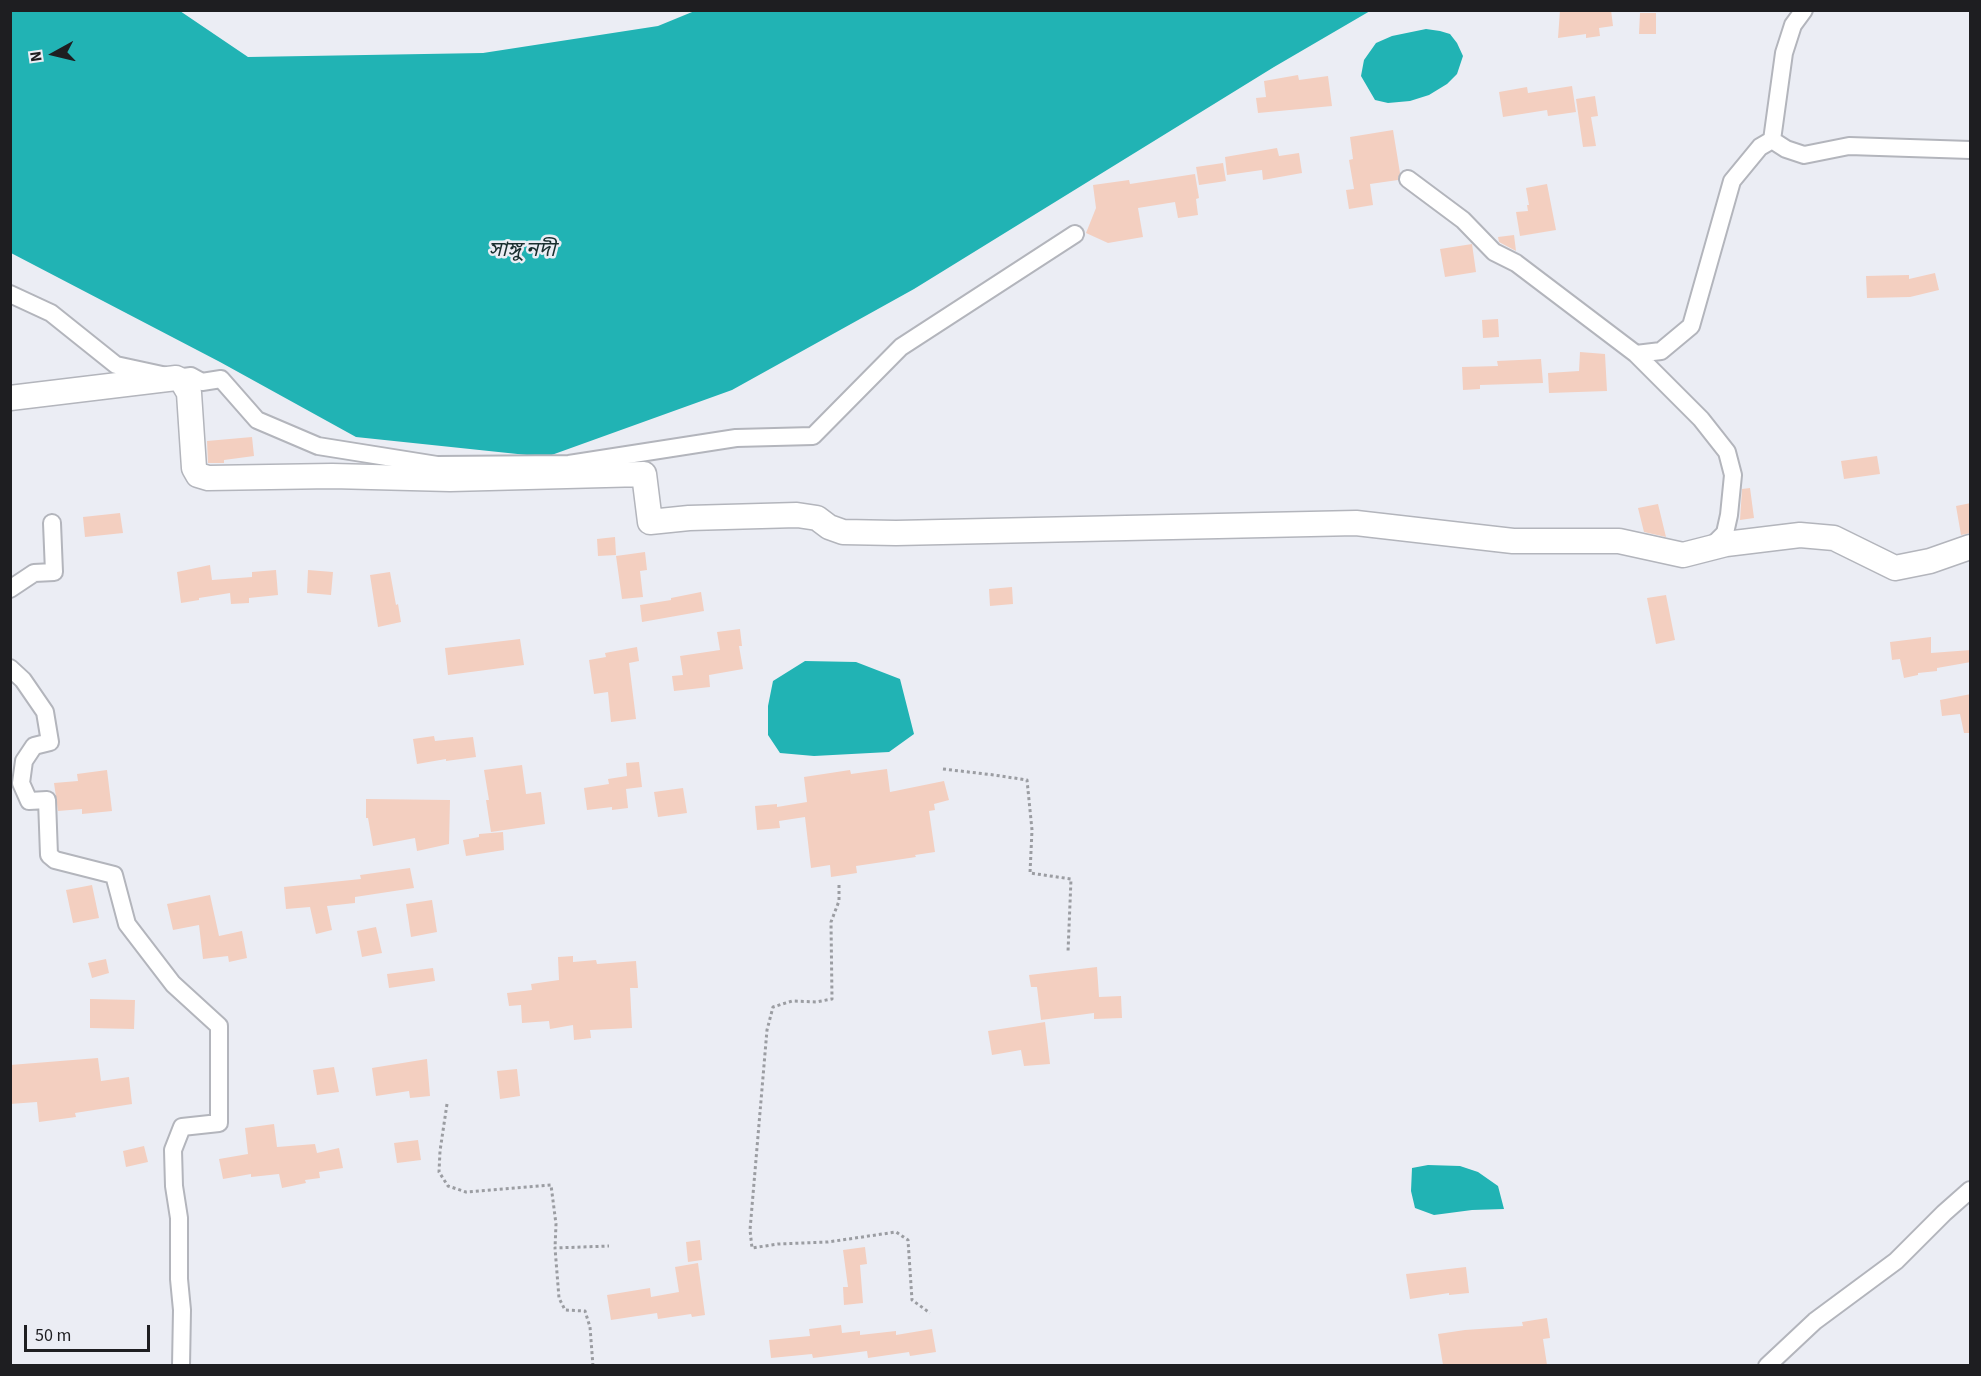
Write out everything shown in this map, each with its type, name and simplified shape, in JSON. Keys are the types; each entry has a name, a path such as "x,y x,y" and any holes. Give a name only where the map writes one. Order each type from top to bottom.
{"main road":[{"path":"10,398 176,378 182,381 189,393 194,468 198,475 208,478 332,476 450,479 644,474 650,522 689,518 797,515 816,518 829,527 843,532 896,533 1356,523 1514,541 1619,541 1683,555 1726,544 1800,535 1834,538 1895,568 1930,561 1971,547"}],"street":[{"path":"1772,140 1784,53 1793,25 1804,10"},
{"path":"1772,140 1786,149 1804,155 1849,146 1971,150"},
{"path":"1636,354 1661,351 1691,326 1732,181 1760,147 1772,140"},
{"path":"1408,178 1463,220 1494,252 1516,263 1636,354 1701,419 1726,452 1733,475 1725,533 1710,549"},
{"path":"10,294 51,313 116,365 176,378 191,376 202,382 221,380 257,420 318,446 437,465 569,464 736,438 813,436 901,347 1075,234"},
{"path":"10,589 34,573 54,572 52,523"},
{"path":"10,668 23,680 45,712 50,742 34,746 24,761 21,783 29,801 47,800 50,855 55,860 114,875 127,924 173,984 219,1026 219,1123 182,1127 173,1150 174,1186 179,1218 181,1365"},
{"path":"1767,1365 1815,1321 1896,1261 1944,1213 1971,1190"}],"path":[{"path":"943,769 1027,780 1032,830 1030,873 1071,879 1068,952"},
{"path":"838,885 839,901 831,922 832,999 816,1002 792,1001 773,1007 767,1030 750,1230 752,1248 778,1244 828,1242 896,1232 908,1240 912,1300 930,1313"},
{"path":"447,1104 439,1172 447,1186 466,1192 550,1185 556,1224 555,1248 559,1298 565,1310 585,1311 590,1327 593,1365"},
{"path":"555,1248 609,1246"}],"water":[{"name":"সাঙ্গু নদী","path":"697,10 1370,11 1274,67 914,289 732,390 546,457 356,437 220,362 11,253 10,11 180,11 248,57 483,53 658,26"},
{"path":"1426,29 1450,34 1457,43 1463,56 1457,74 1447,84 1429,95 1410,101 1388,103 1375,100 1361,76 1364,60 1376,43 1392,36"},
{"path":"805,661 856,662 900,679 914,734 889,752 814,756 780,753 768,735 768,706 773,681"},
{"path":"1428,1165 1460,1166 1478,1172 1498,1186 1504,1209 1434,1215 1415,1208 1411,1191 1412,1168"}],"building":[{"path":"1560,10 1611,10 1613,26 1599,28 1600,36 1586,38 1586,34 1558,38"},
{"path":"1640,13 1656,13 1656,34 1639,34"},
{"path":"1298,75 1299,80 1328,76 1332,106 1258,113 1256,98 1266,97 1264,81"},
{"path":"1572,86 1576,112 1548,116 1547,110 1503,117 1499,92 1527,87 1528,93"},
{"path":"1595,96 1598,116 1591,117 1596,146 1583,147 1576,99"},
{"path":"1393,130 1400,173 1398,180 1370,184 1373,205 1349,209 1346,190 1354,189 1349,160 1353,159 1350,137"},
{"path":"1277,148 1279,156 1299,153 1302,173 1263,180 1262,170 1227,175 1225,157"},
{"path":"1223,163 1226,181 1199,185 1196,167"},
{"path":"1195,174 1199,198 1196,199 1198,215 1178,218 1175,202 1138,208 1143,237 1108,243 1086,233 1096,208 1093,185 1129,180 1130,184"},
{"path":"1547,184 1556,230 1520,236 1516,212 1528,211 1526,188"},
{"path":"1514,235 1516,251 1499,242 1498,237"},
{"path":"1472,244 1476,272 1445,277 1440,249"},
{"path":"1935,273 1939,290 1910,297 1867,298 1866,276 1909,275 1909,279"},
{"path":"1498,319 1499,337 1483,338 1482,320"},
{"path":"1580,352 1605,354 1607,391 1549,393 1548,373 1579,371"},
{"path":"1541,359 1543,383 1480,385 1480,389 1463,390 1462,367 1498,366 1497,361"},
{"path":"252,437 254,456 224,460 224,463 208,463 207,441"},
{"path":"1877,456 1880,474 1844,479 1841,461"},
{"path":"1750,488 1754,518 1740,520 1742,489"},
{"path":"1971,503 1971,533 1961,535 1956,506"},
{"path":"1658,504 1666,537 1644,532 1638,508"},
{"path":"120,513 123,533 85,537 83,517"},
{"path":"615,537 616,555 598,556 597,539"},
{"path":"645,552 647,570 640,571 643,597 622,599 616,556"},
{"path":"210,565 212,580 252,577 252,572 276,570 278,595 249,598 249,603 231,604 230,593 181,603 177,572"},
{"path":"308,570 333,572 331,595 307,593"},
{"path":"390,572 401,622 378,627 370,575"},
{"path":"1012,587 1013,604 990,606 989,589"},
{"path":"701,592 704,611 642,622 640,605"},
{"path":"1666,595 1675,640 1656,644 1647,598"},
{"path":"740,629 742,646 739,646 743,669 709,675 710,687 674,691 672,676 683,675 680,656 720,650 717,632"},
{"path":"1931,637 1931,653 1971,650 1971,662 1937,668 1937,671 1918,673 1918,675 1904,678 1900,659 1892,660 1890,642"},
{"path":"520,639 524,665 448,675 445,648"},
{"path":"637,647 639,661 629,663 636,719 611,722 608,692 594,694 589,660 606,657 605,653"},
{"path":"1971,694 1971,733 1964,733 1960,714 1942,716 1940,700"},
{"path":"434,736 435,741 473,737 476,757 417,764 413,739"},
{"path":"639,762 642,787 626,789 628,808 587,810 584,788 609,784 608,779 627,776 626,763"},
{"path":"522,765 526,794 541,792 545,824 491,832 484,770"},
{"path":"887,769 890,792 944,781 949,800 934,804 935,810 929,811 935,852 856,866 857,873 831,877 830,865 811,868 805,817 779,821 780,828 757,830 755,806 777,804 777,807 807,802 804,777 850,770 851,774"},
{"path":"107,770 112,811 82,814 82,809 58,811 54,783 78,781 77,774"},
{"path":"683,788 687,813 658,817 654,792"},
{"path":"366,799 450,800 449,844 417,851 415,838 373,846 368,818 366,818"},
{"path":"503,832 504,850 466,856 463,840 479,837 479,834"},
{"path":"410,868 414,888 355,897 355,903 327,906 332,930 316,934 310,907 286,909 284,887 361,879 360,875"},
{"path":"92,885 99,918 73,923 66,890"},
{"path":"210,895 219,936 242,931 247,958 229,962 228,956 203,959 199,925 173,930 167,904"},
{"path":"432,900 437,932 411,937 406,904"},
{"path":"376,927 382,953 362,957 357,931"},
{"path":"573,956 573,962 596,960 597,964 636,961 638,988 630,988 632,1028 590,1030 591,1038 574,1040 573,1025 550,1029 549,1021 522,1023 521,1005 509,1006 507,993 532,990 531,984 559,980 558,957"},
{"path":"106,959 109,973 92,978 88,963"},
{"path":"1097,967 1099,997 1121,996 1122,1018 1094,1019 1094,1013 1041,1020 1037,987 1031,987 1029,975"},
{"path":"433,968 435,981 389,988 387,974"},
{"path":"90,999 135,1000 134,1029 90,1028"},
{"path":"1045,1022 1050,1064 1024,1066 1021,1050 992,1055 988,1031"},
{"path":"98,1058 101,1081 129,1077 132,1104 75,1113 76,1117 39,1122 37,1102 10,1104 10,1065"},
{"path":"427,1059 430,1096 410,1098 409,1091 376,1096 372,1068"},
{"path":"334,1067 339,1092 317,1095 313,1070"},
{"path":"517,1069 520,1096 500,1099 497,1071"},
{"path":"274,1124 277,1147 315,1144 317,1153 339,1148 343,1168 319,1172 320,1178 305,1180 306,1183 282,1188 279,1174 251,1177 251,1174 223,1179 219,1159 248,1154 245,1128"},
{"path":"418,1140 421,1160 397,1163 394,1143"},
{"path":"144,1146 148,1162 126,1167 123,1151"},
{"path":"700,1240 702,1260 688,1262 686,1242"},
{"path":"865,1247 867,1264 860,1265 863,1303 844,1305 843,1287 848,1287 843,1250"},
{"path":"698,1263 705,1315 692,1317 691,1314 658,1319 657,1313 611,1320 607,1295 650,1288 651,1297 679,1292 675,1267"},
{"path":"1466,1267 1469,1293 1449,1295 1449,1293 1410,1299 1406,1274"},
{"path":"1547,1318 1550,1338 1543,1339 1547,1365 1443,1365 1438,1334 1523,1326 1522,1322"},
{"path":"841,1325 842,1333 860,1331 860,1335 896,1331 896,1335 932,1329 936,1352 910,1356 909,1352 868,1358 867,1351 813,1358 812,1354 771,1358 769,1340 810,1336 809,1329"}]}
